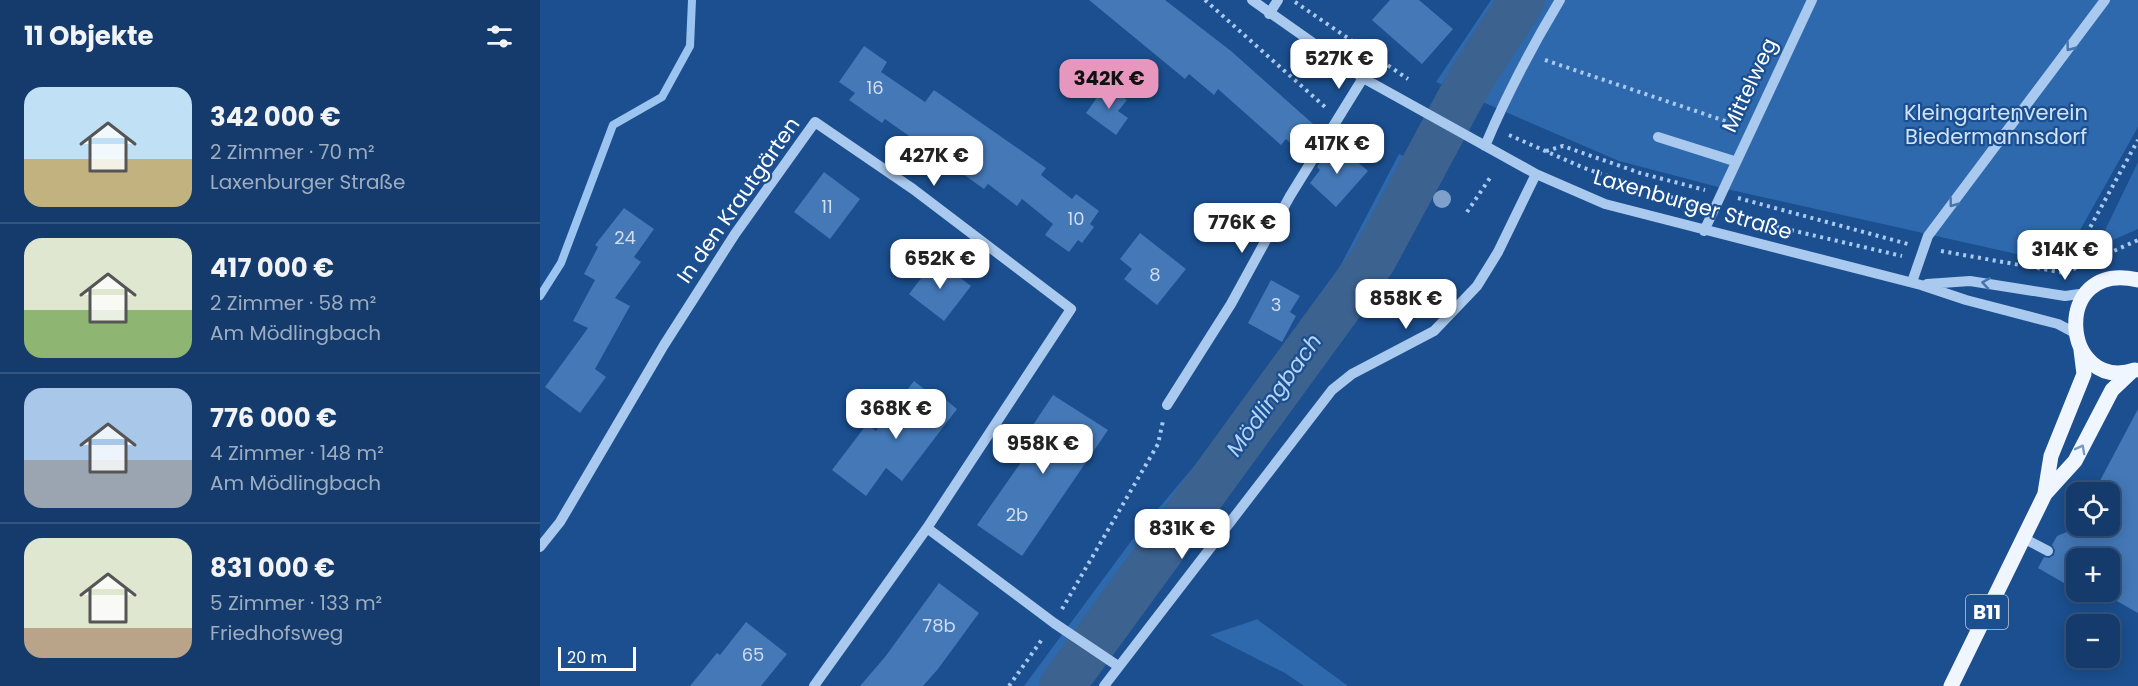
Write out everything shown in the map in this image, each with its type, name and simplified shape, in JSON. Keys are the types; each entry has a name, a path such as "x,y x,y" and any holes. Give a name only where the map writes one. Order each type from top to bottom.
{"main road":[{"path":"2087,293 2106,280 2135,276"},
{"name":"B11","path":"2045,494 2051,456 2084,374 2081,350 2075,333 2076,311 2087,293"},
{"name":"B11","path":"2081,350 2094,364 2103,369 2112,372 2134,370"},
{"name":"B11","path":"1950,686 2045,494 2074,461 2112,390 2134,370"}],"street":[{"name":"Laxenburger Straße","path":"1252,0 1363,78 1536,174 1605,204 1917,284 1966,300 2058,324 2075,333"},
{"path":"1269,14 1278,0"},
{"path":"1481,144 1527,54 1560,0"},
{"name":"Mittelweg","path":"1704,231 1734,161 1812,0"},
{"path":"1917,284 1928,236 2105,0"},
{"path":"1167,405 1231,304 1290,196 1363,78"},
{"name":"In den Krautgärten","path":"540,547 560,522 664,345 735,234 815,122 913,189 1071,309 927,528 814,686"},
{"path":"1658,137 1734,161"},
{"path":"1104,686 1332,390 1352,374 1434,331 1477,286 1503,242 1536,174"},
{"name":"Laxenburger Straße","path":"1917,284 1970,281 2065,296 2087,293"},
{"path":"927,528 1054,623 1118,666"},
{"path":"2023,538 2048,551"}],"path":[{"path":"1204,0 1327,109"},
{"path":"1292,0 1410,81"},
{"path":"1527,54 1750,129"},
{"path":"1514,137 1545,151"},
{"path":"2065,273 2138,140"},
{"path":"1467,212 1492,175"},
{"path":"1924,248 2065,273 2138,240"},
{"path":"1010,686 1054,623 1158,444 1167,405"}],"green space":[{"name":"Kleingartenverein Biedermannsdorf","path":"1491,0 2138,0 2138,127 2061,264 1722,188 1619,161 1436,82"},
{"path":"1399,154 1445,175 1407,243 1140,603 1083,686 1024,686 1132,540 1303,337"},
{"path":"2138,162 2138,229 2097,247"},
{"path":"1258,619 1348,686 1304,686 1285,673 1210,635"}],"building":[{"path":"1089,0 1165,0 1231,51 1321,131 1305,157 1286,139 1281,145 1218,89 1214,95 1189,74 1185,79"},
{"path":"1390,0 1419,0 1453,29 1422,64 1372,20"},
{"path":"864,46 887,62 881,72 925,102 934,90 1046,168 1041,175 1072,199 1076,194 1099,211 1090,224 1094,227 1082,243 1078,240 1069,252 1045,235 1053,224 1022,199 1017,206 988,184 984,189 885,119 882,123 849,100 855,93 839,82"},
{"path":"1106,85 1127,100 1118,111 1128,118 1116,135 1086,113"},
{"path":"1333,141 1368,171 1336,207 1310,183 1320,170 1317,167"},
{"path":"824,172 860,199 830,239 794,212"},
{"path":"624,208 654,229 634,257 641,262 615,298 630,306 595,369 606,377 580,413 545,387 588,328 573,321 595,280 584,274 598,247 595,245"},
{"path":"1140,233 1186,269 1157,305 1124,279 1132,269 1120,259"},
{"path":"936,259 971,286 944,321 909,294"},
{"path":"1271,280 1300,296 1290,312 1296,316 1282,342 1248,323"},
{"path":"914,381 933,396 936,392 957,409 902,481 886,468 866,496 832,470 867,424 876,431"},
{"path":"1053,395 1108,430 1022,556 977,525 1038,438 1029,431"},
{"path":"2138,409 2138,613 2118,602 2120,548 2066,548 2066,584 2038,568 2044,557 2049,558 2054,555 2055,550 2052,545 2057,536 2066,532 2066,536 2120,536 2120,482 2099,482"},
{"path":"939,583 979,613 938,669 923,686 860,686 885,657"},
{"path":"746,622 787,654 761,686 690,686 717,653 720,655"}],"waterway":[{"path":"540,296 561,263 613,125 662,97 690,46 692,0"},
{"name":"Mödlingbach","path":"1062,686 1373,260 1469,82 1522,0"}]}
